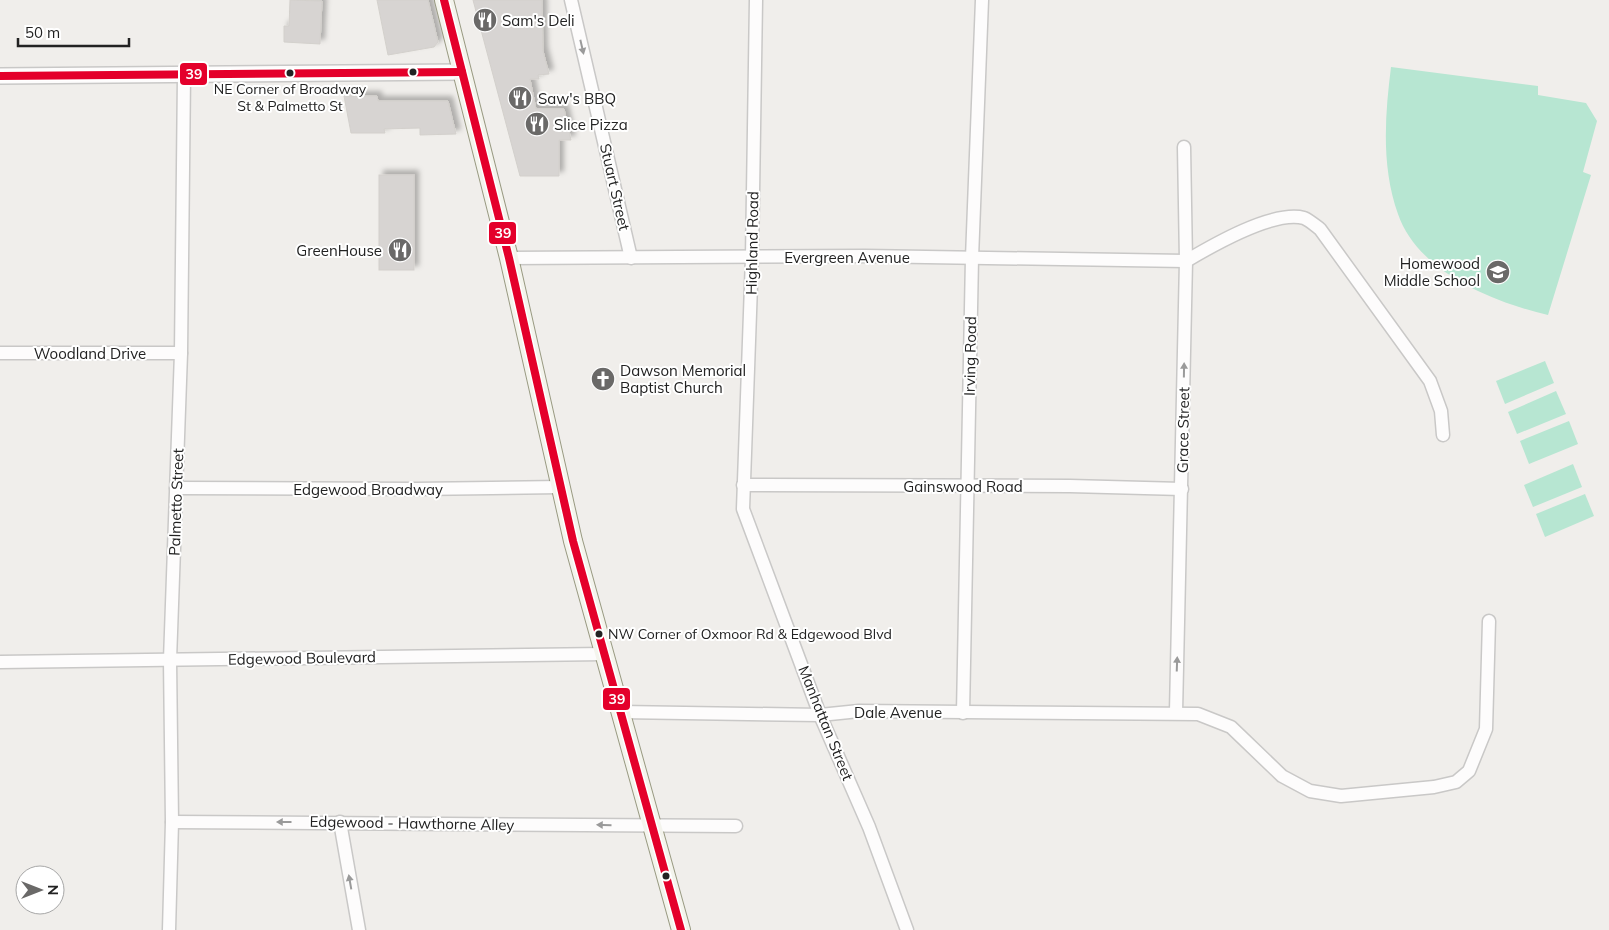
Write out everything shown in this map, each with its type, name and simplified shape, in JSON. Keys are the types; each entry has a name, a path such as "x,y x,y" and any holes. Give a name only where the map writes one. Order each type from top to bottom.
{"main road":[{"path":"444,0 509,258 560,487 604,654 681,930"}],"street":[{"name":"Stuart Street","path":"570,0 631,258"},
{"name":"Highland Road","path":"743,486 752,257 756,0"},
{"name":"Irving Road","path":"963,713 972,258 982,0"},
{"path":"0,76 462,72"},
{"name":"Palmetto Street","path":"169,930 172,822 170,660 180,353 184,75"},
{"name":"Grace Street","path":"1176,712 1186,261 1184,147"},
{"path":"1186,261 1225,238 1253,227 1286,218 1305,218 1320,229 1430,381 1441,411 1443,435"},
{"name":"Evergreen Avenue","path":"509,258 752,257 1186,261"},
{"name":"Woodland Drive","path":"0,353 180,353"},
{"name":"Gainswood Road","path":"743,486 1182,488"},
{"name":"Manhattan Street","path":"743,486 743,509 820,714 869,827 907,930"},
{"name":"Edgewood Broadway","path":"176,488 416,489 560,487"},
{"name":"Dale Avenue","path":"621,712 820,714 858,711 963,713 1176,712 1198,714 1230,727 1282,776 1310,791 1340,796 1434,787 1456,782 1469,771 1486,729 1489,621"},
{"name":"Edgewood Boulevard","path":"0,662 604,654"},
{"name":"Edgewood - Hawthorne Alley","path":"172,822 736,826"},
{"path":"340,822 359,930"}],"green space":[{"path":"1391,67 1538,86 1538,95 1586,103 1597,121 1583,172 1591,175 1548,315 1504,302 1460,281 1440,268 1422,252 1408,234 1398,214 1389,178 1387,159 1386,122"},
{"path":"1545,361 1554,383 1505,404 1496,381"},
{"path":"1556,391 1566,414 1517,434 1508,412"},
{"path":"1569,421 1578,444 1529,464 1520,441"},
{"path":"1573,464 1582,487 1533,507 1524,485"},
{"path":"1585,494 1594,516 1545,537 1536,514"}],"building":[{"path":"290,0 322,1 320,44 284,42 284,26 289,26"},
{"path":"377,0 428,0 438,42 434,47 388,55"},
{"path":"473,0 542,0 543,51 549,74 538,75 539,79 530,79 536,109 564,109 571,140 559,140 559,176 520,176"},
{"path":"344,96 377,96 378,101 448,101 456,134 420,135 420,128 384,129 385,133 351,133"},
{"path":"379,175 414,175 414,270 379,270"}],"transit line":[{"name":"39","path":"444,0 509,258 573,541 681,930"},
{"name":"39","path":"0,76 462,72"}],"place":[{"name":"Sam's Deli","path":"485,20"},
{"name":"NE Corner of Broadway St & Palmetto St","path":"290,73"},
{"name":"Saw's BBQ","path":"520,98"},
{"name":"Slice Pizza","path":"537,124"},
{"name":"GreenHouse","path":"400,250"},
{"name":"Homewood Middle School","path":"1498,272"},
{"name":"Dawson Memorial Baptist Church","path":"603,379"},
{"name":"NW Corner of Oxmoor Rd & Edgewood Blvd","path":"599,634"}]}
